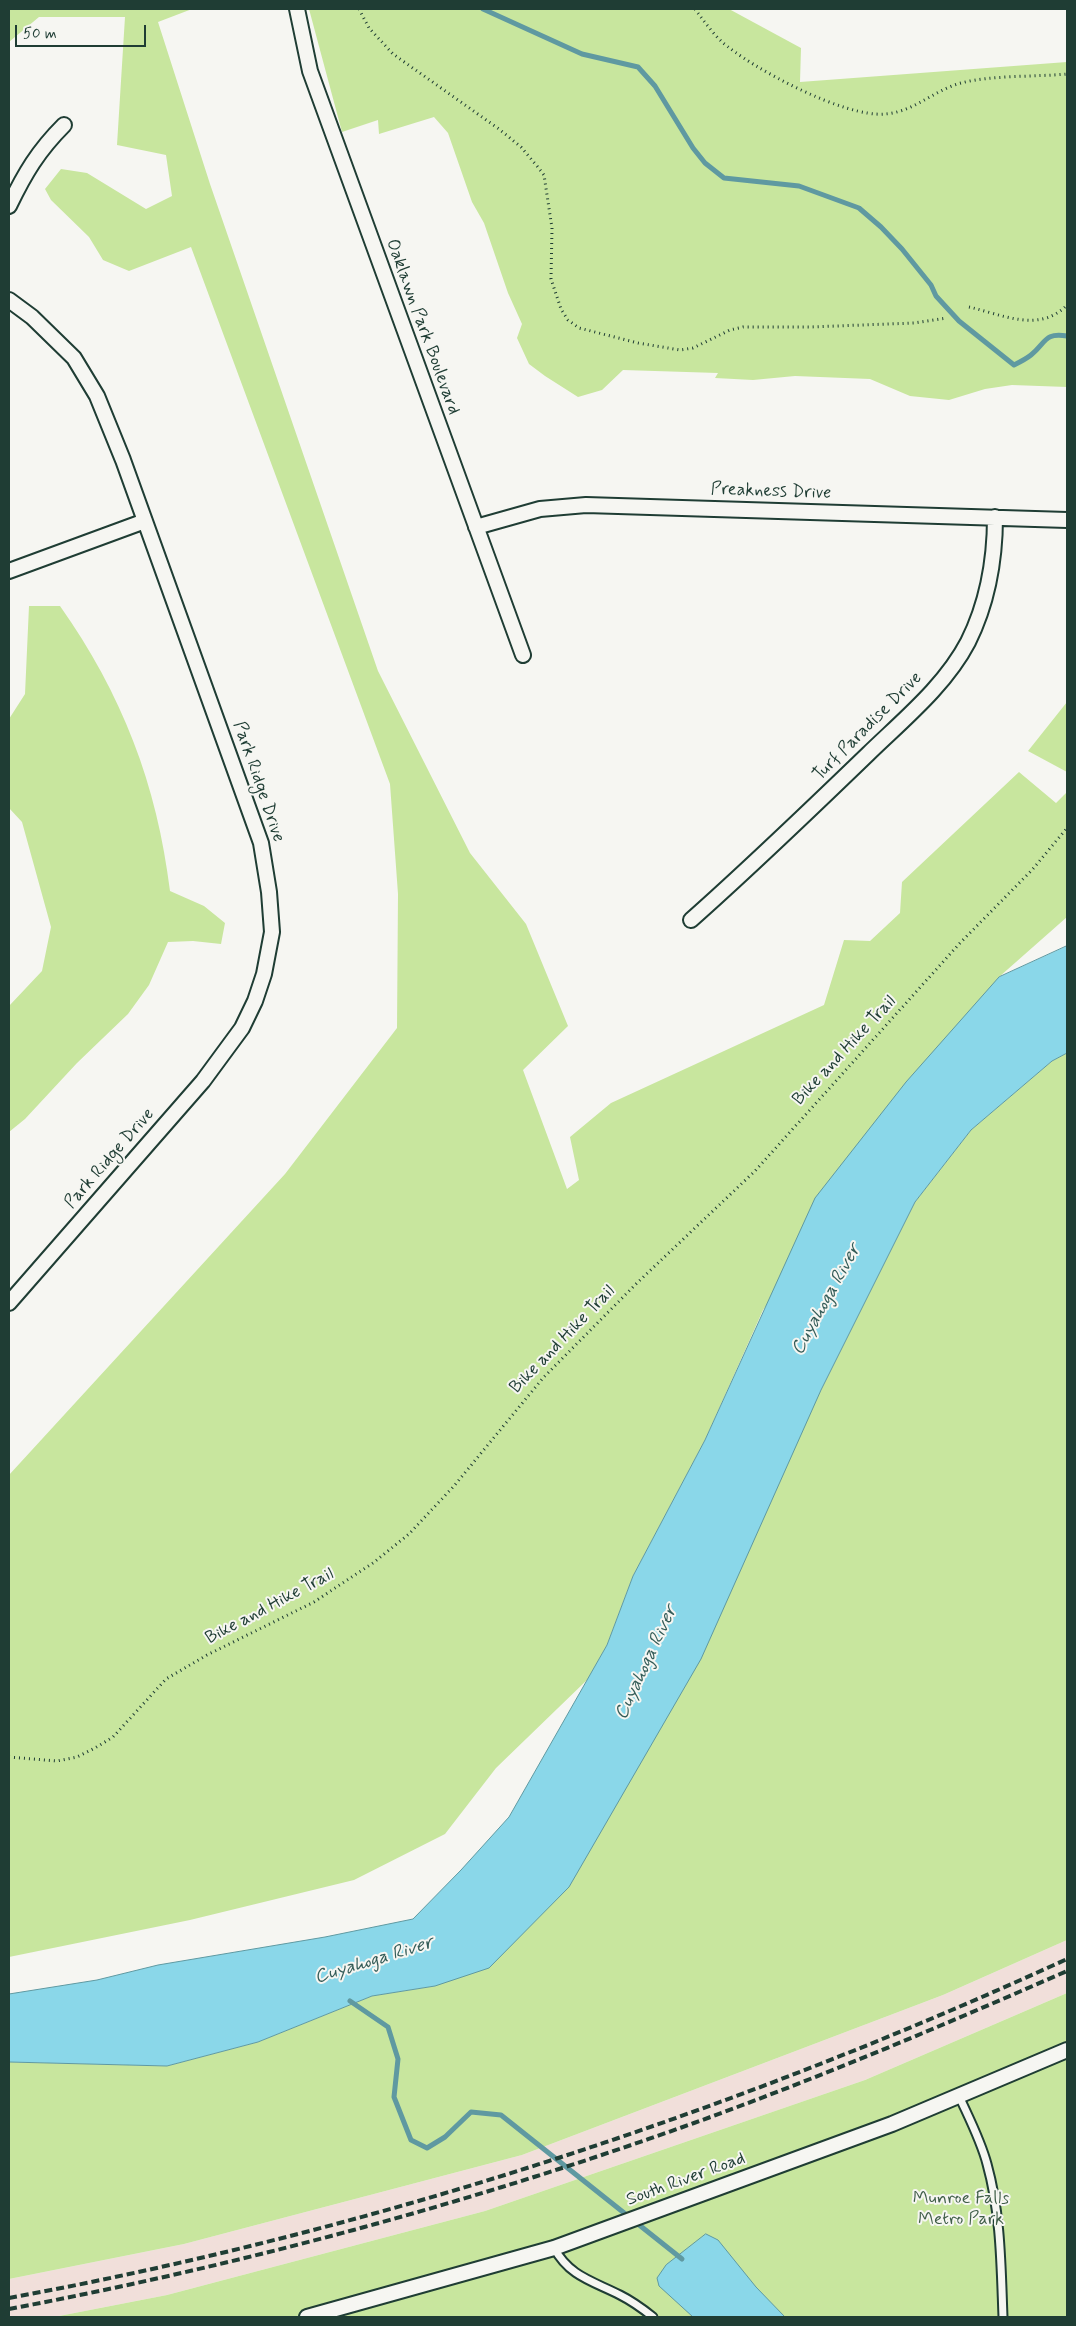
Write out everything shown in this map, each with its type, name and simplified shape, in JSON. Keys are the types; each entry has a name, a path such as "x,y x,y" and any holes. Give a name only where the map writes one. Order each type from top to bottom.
{"street":[{"name":"Oaklawn Park Boulevard","path":"297,9 310,71 523,655"},
{"path":"9,206 26,169 45,144 64,125"},
{"name":"Park Ridge Drive","path":"9,300 32,317 74,358 88,378 123,460 261,843 269,892 272,932 264,974 255,1002 242,1028 203,1081 9,1301"},
{"name":"Preakness Drive","path":"476,527 540,509 586,505 1067,520"},
{"name":"Turf Paradise Drive","path":"691,920 748,871 926,697 954,665 967,643 985,600 993,563 995,517"},
{"path":"9,571 145,521"},
{"name":"South River Road","path":"307,2317 554,2248 875,2131 1067,2050"}],"lane":[{"path":"959,2096 987,2163 995,2199 1000,2228 1003,2317"},
{"path":"554,2248 566,2266 581,2277 622,2296 653,2317"}],"path":[{"path":"358,9 369,28 393,54 521,147 544,175 552,228 551,279 561,309 568,320 579,328 638,344 680,350 693,348 730,330 744,327 810,327 914,323 946,318"},
{"path":"695,9 722,42 741,56 806,91 849,110 867,114 896,113 914,106 941,90 962,83 1067,74"},
{"path":"969,307 1007,318 1037,321 1051,316 1067,305"},
{"name":"Bike and Hike Trail","path":"9,1757 57,1761 77,1757 95,1748 113,1737 166,1679 207,1655 314,1602 373,1563 426,1518 543,1378 644,1277 755,1171 960,943 1032,870 1067,828"}],"shaded area":[{"path":"1067,1940 1067,1993 865,2080 485,2211 167,2295 54,2317 9,2317 9,2279 184,2244 522,2155 943,1995"}],"green space":[{"path":"9,9 192,9 158,22 210,184 378,671 470,853 526,924 568,1026 523,1070 567,1189 579,1180 570,1137 611,1103 824,1005 844,940 870,941 900,913 902,882 1019,772 1056,803 1067,792 1067,917 999,977 763,1310 705,1440 633,1576 607,1645 588,1679 496,1768 445,1834 354,1880 190,1920 9,1957 9,1475 285,1174 397,1028 398,894 390,784 191,247 129,271 103,260 89,237 51,200 45,189 61,169 87,173 146,209 172,196 166,155 117,145 125,17 39,17 9,42"},
{"path":"309,9 729,9 801,48 800,82 1067,62 1067,387 1012,385 985,389 949,400 910,396 870,379 795,376 753,380 715,378 718,373 623,370 602,390 578,397 529,364 517,338 522,324 508,293 484,223 472,202 448,133 434,117 379,134 378,120 342,132"},
{"path":"29,606 60,606 102,673 119,707 146,777 164,852 170,891 204,906 225,923 221,944 193,941 168,942 149,985 128,1014 77,1063 25,1119 9,1132 9,1006 42,971 51,927 22,822 9,808 9,719 25,694"},
{"path":"1067,702 1067,772 1028,751"},
{"path":"1067,1053 1067,1940 943,1995 522,2155 184,2244 9,2279 9,2062 167,2066 258,2042 372,1996 435,1986 821,1390 915,1202 971,1130 1052,1061"},
{"name":"Munroe Falls Metro Park","path":"1067,1993 1067,2317 54,2317 167,2295 485,2211 865,2080"}],"water":[{"name":"Cuyahoga River","path":"1067,946 1067,1053 1052,1061 971,1130 915,1202 821,1390 701,1659 569,1887 489,1968 435,1986 372,1996 258,2042 167,2066 9,2062 9,1994 97,1980 158,1965 325,1937 413,1919 461,1870 509,1817 607,1645 633,1576 705,1440 815,1198 906,1082 999,977"},
{"path":"706,2234 718,2240 756,2287 785,2317 693,2317 659,2286 657,2278 666,2265"}],"waterway":[{"path":"483,9 582,54 638,67 655,86 693,148 705,163 724,178 799,186 859,208 902,249 931,285 936,296 959,321 1014,365 1031,355 1049,337 1067,336"},
{"path":"350,2001 388,2027 398,2059 394,2097 411,2140 427,2148 445,2137 471,2112 501,2115 682,2259"}],"railway":[{"path":"9,2298 145,2271 281,2238 415,2202 548,2161 681,2116 811,2068 940,2015 1067,1959"},
{"path":"9,2309 183,2273 269,2252 355,2230 526,2180 694,2123 789,2087 928,2031 1067,1971"}]}
